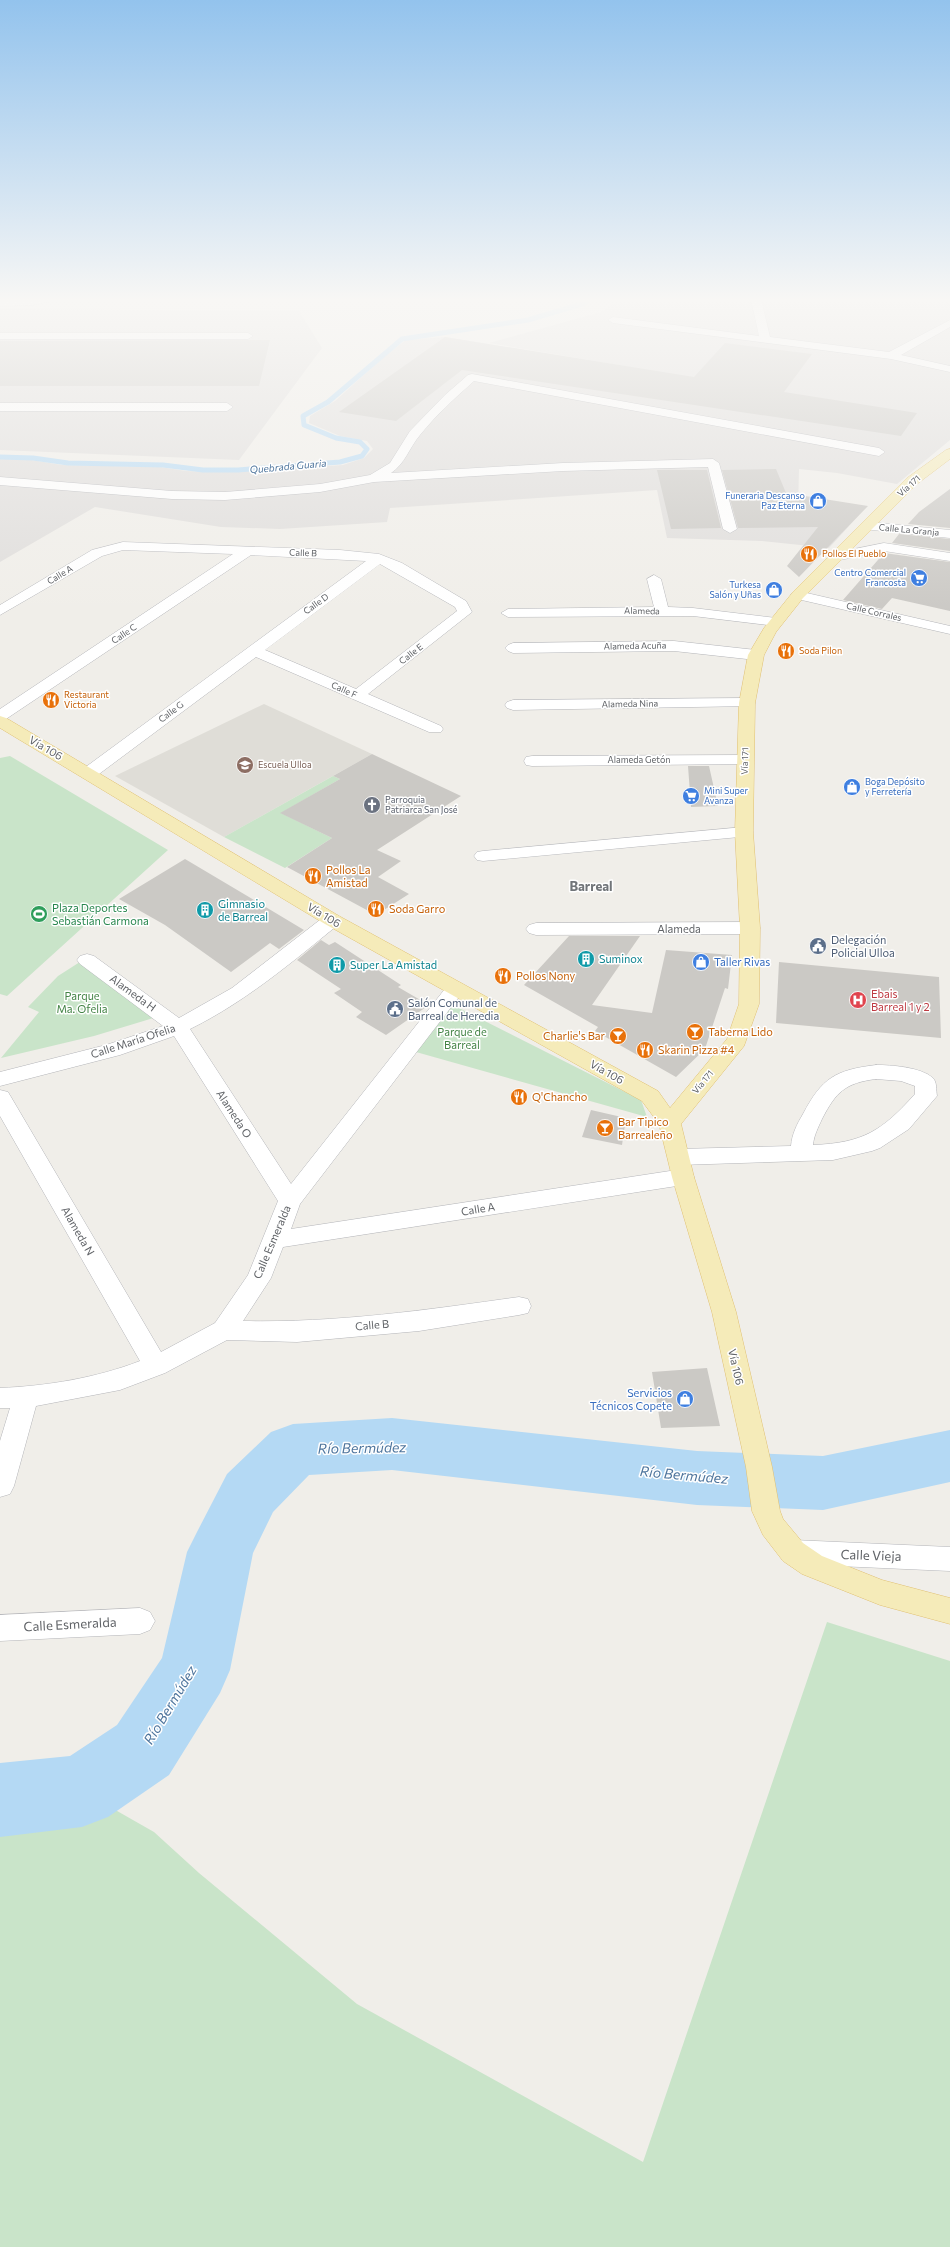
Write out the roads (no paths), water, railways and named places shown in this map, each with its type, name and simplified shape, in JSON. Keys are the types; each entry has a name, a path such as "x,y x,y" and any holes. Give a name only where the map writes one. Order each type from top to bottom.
{"main road":[{"name":"Vía 171","path":"670,1123 737,1041 748,1004 750,928 744,832 745,760 747,702 756,655 776,622 798,595 912,481 950,453"},
{"name":"Vía 106","path":"0,721 332,920 650,1096 670,1123 681,1167 724,1312 759,1467 766,1511 777,1532 793,1552 812,1565 880,1592 950,1611"}],"street":[{"path":"374,478 395,465 414,434 443,404"},
{"path":"618,404 879,452"},
{"path":"0,407 227,407"},
{"path":"0,481 164,494 225,496 320,488 374,478 563,466 713,463 730,529"},
{"path":"0,491 16,482"},
{"name":"Calle La Granja","path":"868,526 950,534"},
{"name":"Calle B","path":"123,546 340,554 379,558 397,566 461,604 465,612"},
{"name":"Calle A","path":"0,611 97,553 123,546"},
{"path":"835,557 888,547 950,557"},
{"name":"Calle C","path":"0,716 247,551"},
{"name":"Calle D","path":"253,650 379,558"},
{"path":"654,579 662,612"},
{"name":"Calle Corrales","path":"798,595 950,630"},
{"name":"Alameda","path":"508,613 595,611 693,612 776,622"},
{"name":"Calle E","path":"356,696 465,612"},
{"name":"Alameda Acuña","path":"512,648 674,646 756,655"},
{"name":"Calle F","path":"253,650 435,729"},
{"name":"Calle G","path":"89,773 253,650"},
{"name":"Alameda Nina","path":"513,706 747,702"},
{"name":"Alameda Getón","path":"532,761 745,760"},
{"path":"483,856 744,832"},
{"name":"Calle María Ofelia","path":"0,1079 97,1054 178,1027 239,994 332,920"},
{"name":"Alameda","path":"536,929 750,928"},
{"name":"Alameda H","path":"87,960 178,1027"},
{"name":"Calle Esmeralda","path":"0,1398 26,1397 111,1383 156,1366 224,1330 259,1278 290,1201 455,989"},
{"name":"Alameda O","path":"178,1027 290,1201"},
{"name":"Calle A","path":"274,1240 681,1167 801,1152 833,1152 872,1143 901,1124 906,1119 926,1096 926,1083 914,1076 888,1071 847,1078 827,1090 803,1136 801,1152"},
{"name":"Alameda N","path":"0,1097 156,1366"},
{"name":"Calle B","path":"224,1330 297,1332 419,1321 519,1306"},
{"path":"0,1486 26,1397"},
{"name":"Calle Vieja","path":"793,1552 950,1559"},
{"name":"Calle Esmeralda","path":"0,1628 140,1621"}],"waterway":[{"name":"Quebrada Guaria","path":"0,457 33,458 68,463 163,465 203,470 238,470 340,462 362,456 367,449 360,442 336,438 304,425 303,416 325,404"},
{"name":"Río Bermúdez","path":"0,1800 82,1791 143,1750 195,1670 220,1552 250,1493 293,1450 392,1444 697,1478 823,1483 950,1456"}],"place":[{"name":"Funeraria Descanso Paz Eterna","path":"818,501"},
{"name":"Pollos El Pueblo","path":"809,554"},
{"name":"Centro Comercial Francosta","path":"919,578"},
{"name":"Turkesa Salón y Uñas","path":"774,590"},
{"name":"Soda Pilon","path":"786,651"},
{"name":"Restaurant Victoria","path":"51,700"},
{"name":"Escuela Ulloa","path":"245,765"},
{"name":"Boga Depósito y Ferretería","path":"852,787"},
{"name":"Mini Super Avanza","path":"691,796"},
{"name":"Parroquia Patriarca San José","path":"372,805"},
{"name":"Pollos La Amistad","path":"313,876"},
{"name":"Soda Garro","path":"376,909"},
{"name":"Gimnasio de Barreal","path":"205,910"},
{"name":"Plaza Deportes Sebastián Carmona","path":"39,914"},
{"name":"Delegación Policial Ulloa","path":"818,946"},
{"name":"Suminox","path":"586,959"},
{"name":"Taller Rivas","path":"701,962"},
{"name":"Super La Amistad","path":"337,965"},
{"name":"Pollos Nony","path":"503,976"},
{"name":"Ebais Barreal 1 y 2","path":"858,1000"},
{"name":"Salón Comunal de Barreal de Heredia","path":"395,1009"},
{"name":"Taberna Lido","path":"695,1032"},
{"name":"Charlie's Bar","path":"618,1036"},
{"name":"Skarin Pizza #4","path":"645,1050"},
{"name":"Q'Chancho","path":"519,1097"},
{"name":"Bar Tipico Barrealeño","path":"605,1128"},
{"name":"Servicios Técnicos Copete","path":"685,1399"}],"district":[{"name":"Barreal","path":"591,886"}],"park label":[{"name":"Parque Ma. Ofelia","path":"82,1002"},
{"name":"Parque de Barreal","path":"462,1038"}]}
